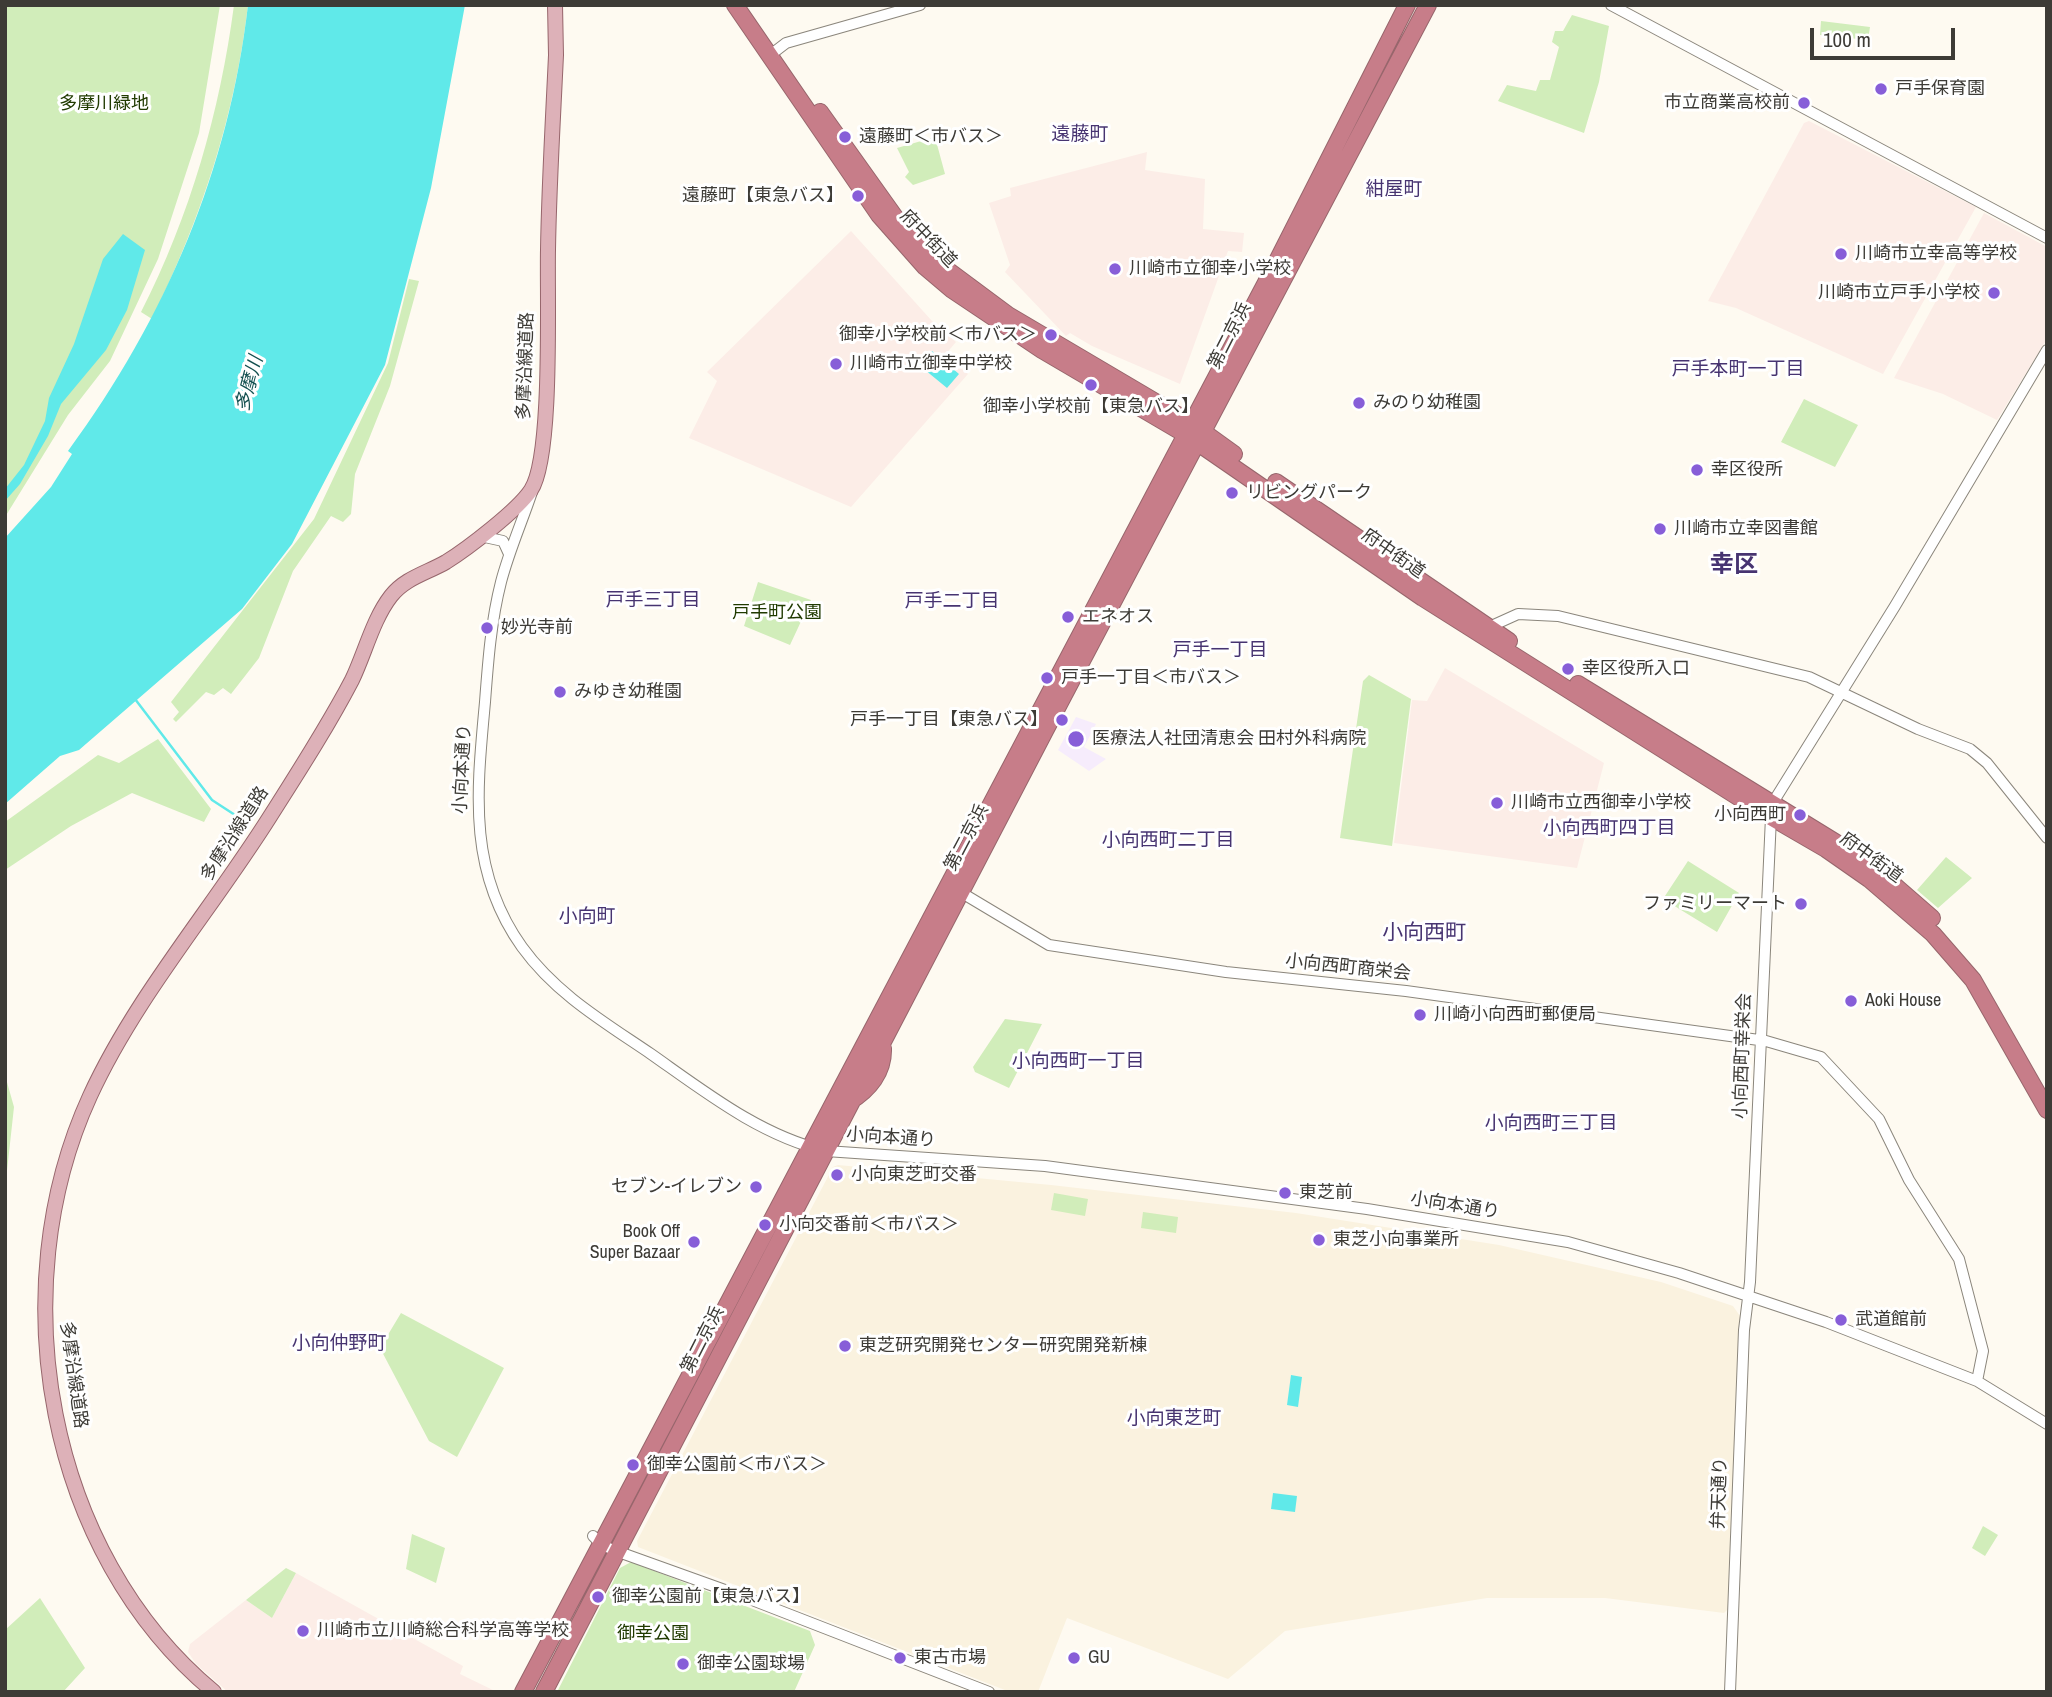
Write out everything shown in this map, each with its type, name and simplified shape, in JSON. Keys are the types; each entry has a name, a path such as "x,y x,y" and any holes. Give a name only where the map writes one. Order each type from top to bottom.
{"highway":[{"name":"府中街道","path":"735,5 773,54"},
{"name":"府中街道","path":"745,5 773,54 873,207 925,267 951,289 1012,331 1194,433 1483,630 1773,810 1878,871 1940,926 1981,974 2047,1088"},
{"name":"第二京浜","path":"544,1692 611,1545 1194,433 1270,275 1407,5"},
{"name":"第二京浜","path":"818,1149 848,1103 883,1038 1103,589 1104,570 1118,545 1136,529 1194,433 1234,372 1242,367 1261,335 1265,309 1428,5"},
{"name":"府中街道","path":"1773,810 1869,879 1933,934 1978,988 2047,1110"},
{"name":"第二京浜","path":"523,1692 611,1545"}],"main road":[{"name":"多摩沿線道路","path":"214,1692 177,1655 138,1608 95,1534 73,1478 52,1387 46,1327 47,1257 59,1186 78,1125 108,1060 252,844 324,729 355,674 387,601 406,582 444,562 480,536 533,488 541,454 546,390 548,252 556,55 555,5"}],"street":[{"path":"773,54 786,43 920,5"},
{"path":"1611,5 2047,237"},
{"path":"1773,810 2047,350"},
{"name":"小向本通り","path":"533,488 509,555 494,621 476,800 479,835 487,874 506,920 522,948 547,977 587,1012 744,1116 784,1138 818,1149 1045,1166 1367,1209 1568,1242 1631,1258 1826,1322 1977,1381 2047,1424"},
{"path":"480,536 503,541 509,555"},
{"path":"1483,630 1518,614 1584,621 1725,659 1769,666 1809,677 1918,730 1970,749 1987,763 2047,838"},
{"name":"小向西町幸栄会","path":"1748,1296 1773,810"},
{"name":"小向西町商栄会","path":"955,889 1049,946 1226,972 1406,991 1760,1040 1821,1057 1879,1119 1909,1180 1959,1259 1983,1352 1977,1381"},
{"name":"弁天通り","path":"1730,1692 1748,1296"},
{"path":"611,1545 989,1692"}],"shaded area":[{"name":"川崎市立幸高等学校","path":"1809,121 1976,207 1883,374 1736,308 1708,301 1804,123"},
{"name":"川崎市立御幸小学校","path":"1147,152 1145,170 1205,179 1203,229 1244,233 1242,252 1228,251 1180,384 1092,346 1070,333 1066,336 1005,272 1010,265 989,203 1011,196 1010,188"},
{"name":"川崎市立戸手小学校","path":"1984,213 2047,247 2047,339 1997,420 1943,394 1894,378"},
{"name":"川崎市立御幸中学校","path":"851,231 932,321 956,342 945,355 968,374 851,507 689,438 717,381 707,372"},
{"name":"川崎市立西御幸小学校","path":"1445,668 1604,763 1577,868 1394,843 1412,700 1427,701"},
{"name":"医療法人社団清恵会 田村外科病院","path":"1076,717 1096,724 1084,747 1106,759 1089,771 1058,750"},
{"path":"838,1165 1051,1185 1296,1213 1499,1245 1661,1282 1733,1306 1740,1316 1729,1608 1724,1613 1605,1598 1487,1598 1285,1631 1228,1679 1067,1618 1038,1692 1010,1692 638,1547 637,1541 833,1167"},
{"name":"川崎市立川崎総合科学高等学校","path":"296,1573 463,1666 460,1674 497,1692 228,1692 196,1664 188,1652 190,1644 246,1600 272,1618"}],"green space":[{"name":"多摩川緑地","path":"5,5 220,5 199,133 158,259 110,361 68,415 5,517"},
{"path":"234,5 248,5 225,127 186,243 152,319 141,312 174,239 201,163 220,85"},
{"path":"1572,15 1609,26 1599,82 1584,133 1498,101 1507,85 1536,91 1540,80 1550,80 1559,47 1552,42 1555,31 1563,31"},
{"path":"1821,21 1870,27 1868,40 1820,35"},
{"path":"935,137 945,174 913,185 905,177 909,172 897,148"},
{"path":"409,279 419,281 390,386 355,474 351,514 343,522 331,516 293,571 259,658 231,694 223,688 214,695 206,692 176,722 173,719 179,712 171,702 314,519 388,363"},
{"path":"1804,399 1858,425 1835,467 1781,442"},
{"name":"戸手町公園","path":"758,582 811,600 790,645 744,626"},
{"path":"1369,675 1411,699 1392,846 1340,838 1363,681"},
{"path":"158,739 211,809 204,822 132,793 71,826 5,870 5,822 98,755 119,763"},
{"path":"1946,857 1972,878 1938,908 1917,890"},
{"path":"1688,861 1739,893 1717,932 1663,899"},
{"path":"1005,1019 1042,1024 1009,1088 975,1072 973,1067"},
{"path":"5,1075 14,1107 5,1189"},
{"path":"1054,1193 1088,1199 1085,1216 1051,1210"},
{"path":"1143,1212 1178,1217 1176,1233 1141,1228"},
{"path":"401,1313 504,1368 457,1457 429,1441 380,1348"},
{"path":"1983,1526 1998,1535 1985,1556 1972,1548"},
{"path":"412,1534 445,1548 436,1583 406,1569"},
{"name":"御幸公園","path":"631,1562 810,1631 815,1645 794,1692 557,1692 620,1568"},
{"path":"286,1568 296,1573 272,1618 246,1600"},
{"path":"40,1598 85,1668 63,1692 5,1692 5,1630"}],"water":[{"name":"多摩川","path":"248,5 465,5 431,188 385,365 292,544 242,609 79,750 60,756 5,804 5,538 51,487 72,454 68,451 135,348 163,295 188,240 226,125 239,66"},
{"path":"123,234 145,250 127,310 106,350 61,404 48,436 20,484 5,501 5,489 24,465 45,421 49,398 74,344 103,259"},
{"path":"932,351 959,374 947,388 919,365"},
{"path":"1291,1375 1302,1377 1298,1407 1287,1405"},
{"path":"1273,1493 1297,1496 1295,1512 1271,1509"}],"waterway":[{"path":"135,699 212,800 235,815"}],"place":[{"name":"戸手保育園","path":"1881,89"},
{"name":"市立商業高校前","path":"1804,103"},
{"name":"遠藤町＜市バス＞","path":"845,137"},
{"name":"遠藤町【東急バス】","path":"858,196"},
{"name":"川崎市立幸高等学校","path":"1841,254"},
{"name":"川崎市立御幸小学校","path":"1115,269"},
{"name":"川崎市立戸手小学校","path":"1994,293"},
{"name":"御幸小学校前＜市バス＞","path":"1051,335"},
{"name":"川崎市立御幸中学校","path":"836,364"},
{"name":"御幸小学校前【東急バス】","path":"1091,385"},
{"name":"みのり幼稚園","path":"1359,403"},
{"name":"幸区役所","path":"1697,470"},
{"name":"リビングパーク","path":"1232,493"},
{"name":"川崎市立幸図書館","path":"1660,529"},
{"name":"エネオス","path":"1068,617"},
{"name":"妙光寺前","path":"487,628"},
{"name":"幸区役所入口","path":"1568,669"},
{"name":"戸手一丁目＜市バス＞","path":"1047,678"},
{"name":"みゆき幼稚園","path":"560,692"},
{"name":"戸手一丁目【東急バス】","path":"1062,720"},
{"name":"医療法人社団清恵会 田村外科病院","path":"1076,739"},
{"name":"川崎市立西御幸小学校","path":"1497,803"},
{"name":"小向西町","path":"1800,815"},
{"name":"ファミリーマート","path":"1801,904"},
{"name":"Aoki House","path":"1851,1001"},
{"name":"川崎小向西町郵便局","path":"1420,1015"},
{"name":"小向東芝町交番","path":"837,1175"},
{"name":"セブン-イレブン","path":"756,1187"},
{"name":"東芝前","path":"1285,1193"},
{"name":"小向交番前＜市バス＞","path":"765,1225"},
{"name":"東芝小向事業所","path":"1319,1240"},
{"name":"Book Off Super Bazaar","path":"694,1242"},
{"name":"武道館前","path":"1841,1320"},
{"name":"東芝研究開発センター研究開発新棟","path":"845,1346"},
{"name":"御幸公園前＜市バス＞","path":"633,1465"},
{"name":"御幸公園前【東急バス】","path":"598,1597"},
{"name":"川崎市立川崎総合科学高等学校","path":"303,1631"},
{"name":"東古市場","path":"900,1658"},
{"name":"GU","path":"1074,1658"},
{"name":"御幸公園球場","path":"683,1664"}],"district":[{"name":"遠藤町","path":"1080,135"},
{"name":"紺屋町","path":"1394,190"},
{"name":"戸手本町一丁目","path":"1738,370"},
{"name":"幸区","path":"1734,566"},
{"name":"戸手三丁目","path":"653,601"},
{"name":"戸手二丁目","path":"952,602"},
{"name":"戸手一丁目","path":"1220,651"},
{"name":"小向西町四丁目","path":"1609,829"},
{"name":"小向西町二丁目","path":"1168,841"},
{"name":"小向町","path":"587,917"},
{"name":"小向西町","path":"1424,933"},
{"name":"小向西町一丁目","path":"1078,1062"},
{"name":"小向西町三丁目","path":"1551,1124"},
{"name":"小向仲野町","path":"339,1344"},
{"name":"小向東芝町","path":"1174,1419"}]}
